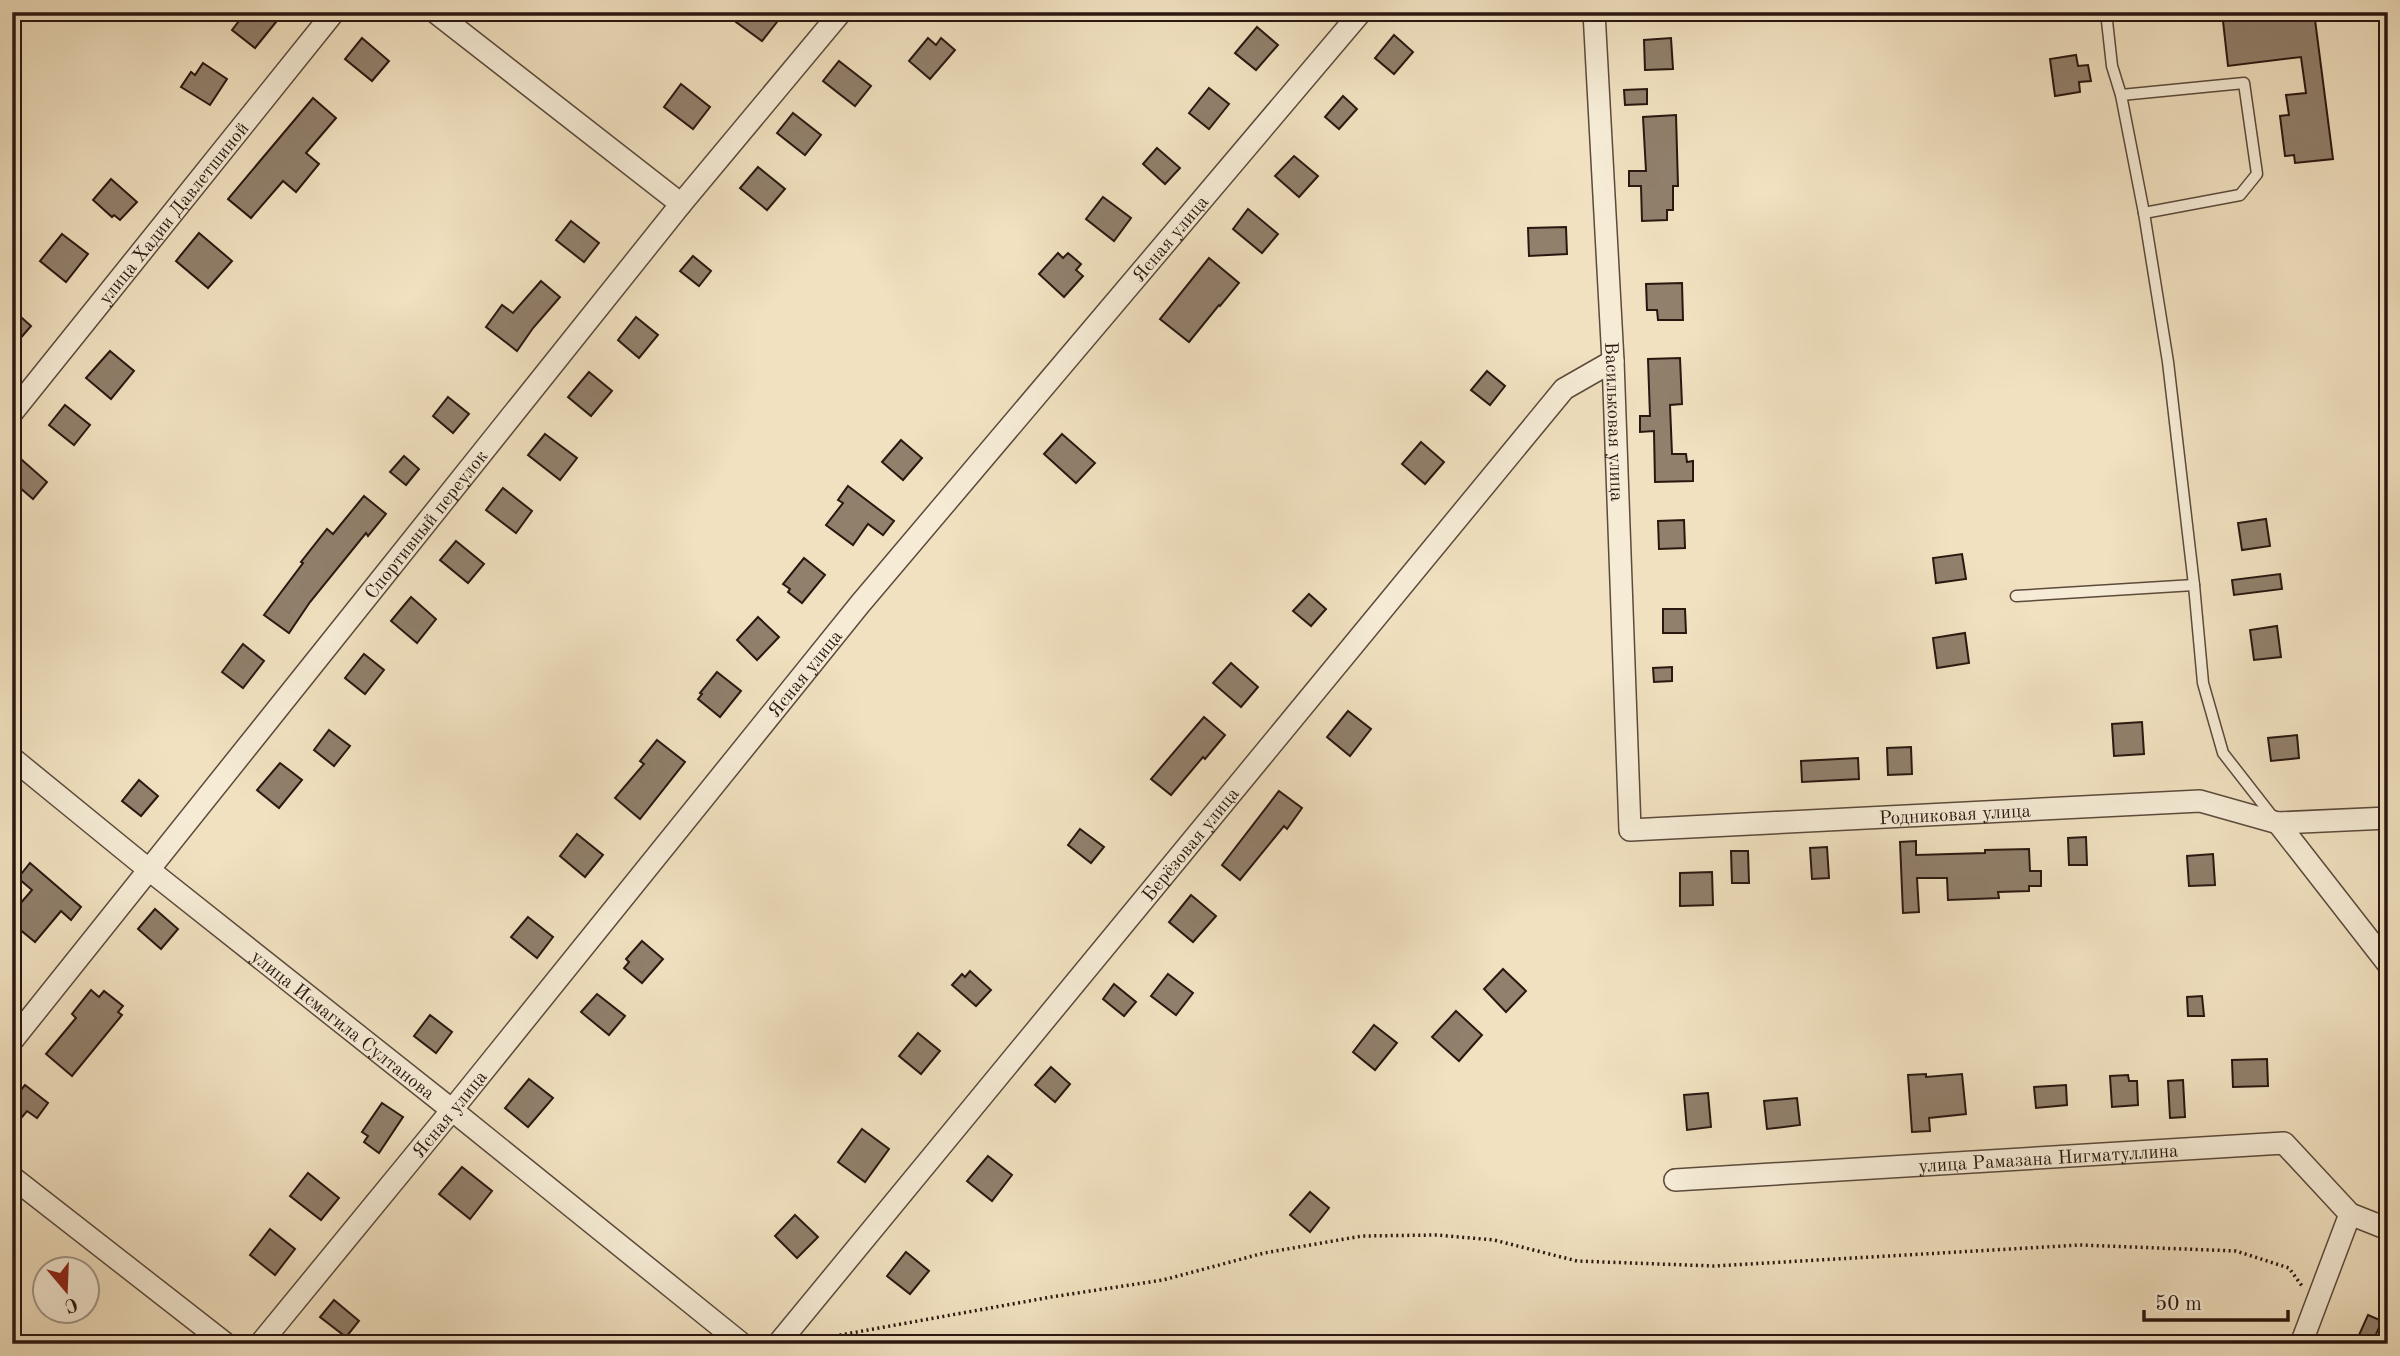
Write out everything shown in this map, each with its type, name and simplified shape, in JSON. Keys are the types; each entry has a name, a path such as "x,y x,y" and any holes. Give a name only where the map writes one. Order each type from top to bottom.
{"street":[{"path":"435,12 681,204"},
{"name":"Спортивный переулок","path":"12,1041 681,204 841,12"},
{"name":"Ясная улица","path":"260,1344 860,604 1360,12"},
{"name":"Васильковая улица","path":"1594,12 1613,361 1630,830"},
{"name":"улица Хадии Давлетшиной","path":"12,413 332,13"},
{"name":"Берёзовая улица","path":"778,1344 1564,389 1613,361"},
{"name":"улица Исмагила Султанова","path":"12,758 742,1344"},
{"name":"Родниковая улица","path":"1630,830 2200,801 2278,823 2388,818"},
{"path":"2278,823 2388,964"},
{"name":"улица Рамазана Нигматуллина","path":"1675,1180 2284,1143 2350,1214 2388,1229"},
{"path":"12,1177 226,1344"},
{"path":"2301,1344 2350,1214"}],"lane":[{"path":"2106,12 2112,66 2121,94 2144,213 2168,362 2203,683 2223,752 2278,823"},
{"path":"2121,94 2245,83 2257,174 2240,195 2144,213"},
{"path":"2016,596 2194,585"}],"path":[{"path":"801,1344 808,1340 1051,1297 1163,1280 1264,1253 1362,1236 1449,1236 1494,1240 1577,1261 1714,1266 2080,1245 2236,1251 2289,1268 2315,1305"}],"building":[{"path":"246,12 265,12 276,22 255,48 232,30"},
{"path":"744,12 765,12 777,22 762,41 736,22"},
{"path":"2222,12 2314,12 2333,159 2295,163 2294,155 2285,156 2280,116 2289,115 2286,95 2306,93 2301,57 2228,66"},
{"path":"1257,27 1278,45 1256,70 1235,53"},
{"path":"1394,35 1413,52 1394,74 1375,58"},
{"path":"362,38 389,61 372,81 345,59"},
{"path":"928,38 936,45 941,38 955,50 930,79 909,61"},
{"path":"1671,38 1673,69 1645,70 1644,40"},
{"path":"2076,55 2078,66 2088,65 2091,81 2079,82 2080,92 2055,96 2050,59"},
{"path":"839,61 871,86 855,106 823,81"},
{"path":"203,63 227,79 210,105 181,87 191,72 195,75"},
{"path":"681,84 710,107 693,129 664,107"},
{"path":"1209,88 1229,104 1209,129 1189,113"},
{"path":"1647,89 1647,104 1625,105 1624,90"},
{"path":"1343,96 1357,109 1339,129 1325,117"},
{"path":"313,98 336,118 306,153 319,164 296,192 283,181 251,218 228,199"},
{"path":"793,113 821,135 805,155 777,133"},
{"path":"1676,115 1678,186 1673,186 1673,210 1667,210 1667,220 1642,221 1641,186 1629,186 1629,171 1646,171 1643,117"},
{"path":"1157,148 1180,168 1165,184 1143,164"},
{"path":"1294,156 1318,176 1299,197 1275,176"},
{"path":"758,167 785,189 767,210 740,188"},
{"path":"111,179 137,202 120,220 114,215 112,217 93,200"},
{"path":"1103,197 1131,218 1114,241 1086,219"},
{"path":"1248,209 1278,234 1262,253 1233,229"},
{"path":"571,221 599,243 584,262 556,240"},
{"path":"1566,227 1567,254 1529,256 1528,228"},
{"path":"199,233 232,261 208,288 176,261"},
{"path":"62,234 88,254 66,282 40,261"},
{"path":"1058,253 1063,258 1068,253 1081,264 1076,270 1083,276 1064,297 1039,274"},
{"path":"693,256 711,271 699,286 680,271"},
{"path":"1209,258 1239,283 1189,342 1160,319"},
{"path":"541,281 560,297 517,351 486,327 502,305 513,313"},
{"path":"1682,283 1683,320 1658,320 1657,310 1647,310 1646,284"},
{"path":"12,309 31,326 12,348"},
{"path":"636,317 658,335 639,358 618,340"},
{"path":"110,351 134,371 111,399 86,378"},
{"path":"1680,358 1682,404 1670,405 1672,454 1686,454 1687,462 1693,461 1693,481 1655,482 1654,431 1640,432 1640,416 1650,416 1648,359"},
{"path":"1487,371 1505,386 1490,405 1471,390"},
{"path":"589,372 612,391 591,416 568,397"},
{"path":"448,397 469,414 453,433 433,416"},
{"path":"65,405 90,425 74,445 49,425"},
{"path":"545,434 577,458 560,480 528,455"},
{"path":"1062,434 1095,463 1076,483 1044,454"},
{"path":"901,440 922,458 903,480 882,462"},
{"path":"1421,442 1444,462 1425,484 1402,464"},
{"path":"404,456 419,469 406,485 390,472"},
{"path":"22,460 47,482 33,499 12,481 12,471"},
{"path":"848,486 894,521 883,535 868,524 853,545 826,525 843,503 838,500"},
{"path":"503,488 532,511 516,533 486,510"},
{"path":"364,496 386,514 368,536 366,533 310,602 289,633 264,615 327,529 333,534"},
{"path":"2266,519 2270,546 2242,550 2238,523"},
{"path":"1684,520 1685,548 1659,549 1658,521"},
{"path":"456,541 484,564 468,583 440,560"},
{"path":"1962,554 1966,579 1936,583 1933,558"},
{"path":"804,558 825,575 802,603 788,592 790,589 783,584"},
{"path":"2280,574 2282,589 2234,595 2232,580"},
{"path":"1309,594 1326,609 1311,626 1293,611"},
{"path":"411,597 436,619 417,643 391,621"},
{"path":"1663,609 1685,609 1686,633 1663,633"},
{"path":"758,617 779,637 757,660 737,640"},
{"path":"2277,626 2281,657 2254,660 2250,630"},
{"path":"1965,633 1969,663 1937,668 1933,638"},
{"path":"243,644 264,661 243,688 222,672"},
{"path":"364,654 384,670 365,694 345,678"},
{"path":"1231,663 1258,687 1241,707 1213,683"},
{"path":"1672,667 1672,681 1654,682 1653,668"},
{"path":"717,672 741,691 720,717 698,699"},
{"path":"1348,711 1371,729 1350,756 1327,737"},
{"path":"1204,717 1225,735 1171,795 1151,779"},
{"path":"2142,722 2144,754 2114,756 2112,724"},
{"path":"329,730 350,746 334,766 314,750"},
{"path":"2297,735 2299,758 2271,761 2268,738"},
{"path":"657,740 685,762 640,819 615,798 644,764 640,761"},
{"path":"1911,747 1912,774 1888,775 1887,748"},
{"path":"1858,758 1859,779 1802,782 1801,761"},
{"path":"280,763 302,780 279,808 257,790"},
{"path":"139,780 158,796 141,816 122,801"},
{"path":"1279,791 1302,808 1287,829 1284,826 1240,880 1222,865"},
{"path":"1080,829 1104,847 1091,863 1068,845"},
{"path":"577,834 603,855 585,877 560,856"},
{"path":"2086,837 2087,865 2069,865 2068,838"},
{"path":"1916,841 1916,855 2029,849 2030,871 2041,871 2041,886 2029,886 2029,891 1998,892 1999,898 1948,900 1947,878 1917,878 1919,912 1903,913 1900,842"},
{"path":"1827,847 1829,878 1812,879 1810,848"},
{"path":"1731,851 1748,851 1749,883 1732,883"},
{"path":"2213,854 2215,885 2189,886 2187,856"},
{"path":"30,863 81,907 71,920 61,911 35,942 12,923 12,913 32,890 18,878"},
{"path":"1712,872 1713,905 1680,906 1680,873"},
{"path":"1191,895 1216,916 1193,942 1169,922"},
{"path":"155,909 178,929 161,949 138,929"},
{"path":"528,917 553,937 537,958 511,937"},
{"path":"642,941 663,959 642,983 624,968 629,962 626,959"},
{"path":"1503,969 1526,991 1506,1012 1484,989"},
{"path":"970,971 991,990 976,1006 952,985 962,974 965,977"},
{"path":"1168,974 1193,993 1176,1015 1151,996"},
{"path":"1114,984 1136,1002 1124,1016 1103,999"},
{"path":"91,990 99,997 104,991 123,1006 118,1012 122,1015 72,1076 46,1054 76,1018 72,1014"},
{"path":"597,994 625,1016 609,1035 581,1012"},
{"path":"2202,996 2204,1016 2188,1016 2187,997"},
{"path":"1456,1011 1482,1035 1459,1061 1432,1037"},
{"path":"430,1015 452,1032 436,1053 414,1036"},
{"path":"1374,1025 1397,1043 1375,1070 1353,1052"},
{"path":"918,1033 940,1051 921,1074 899,1056"},
{"path":"2267,1059 2268,1086 2233,1087 2232,1060"},
{"path":"1051,1067 1070,1084 1055,1102 1035,1085"},
{"path":"1926,1074 1926,1077 1962,1074 1966,1114 1929,1118 1930,1131 1912,1132 1908,1075"},
{"path":"2128,1075 2129,1081 2137,1081 2138,1105 2112,1107 2110,1076"},
{"path":"529,1079 553,1098 528,1127 505,1108"},
{"path":"2183,1080 2185,1117 2170,1118 2168,1081"},
{"path":"25,1085 48,1103 37,1118 27,1111 12,1129 12,1101"},
{"path":"2066,1085 2067,1105 2036,1108 2034,1087"},
{"path":"1708,1093 1711,1127 1687,1130 1684,1095"},
{"path":"1797,1098 1800,1125 1767,1129 1764,1101"},
{"path":"382,1103 403,1117 379,1153 364,1142 368,1136 362,1132"},
{"path":"862,1129 889,1149 865,1182 838,1162"},
{"path":"988,1156 1012,1175 992,1201 967,1181"},
{"path":"462,1167 492,1191 470,1219 439,1194"},
{"path":"308,1173 339,1198 321,1220 290,1196"},
{"path":"1310,1192 1329,1208 1310,1232 1290,1215"},
{"path":"795,1215 818,1237 797,1258 775,1236"},
{"path":"270,1229 295,1249 275,1275 250,1255"},
{"path":"906,1252 929,1271 910,1294 887,1276"},
{"path":"334,1300 359,1321 346,1337 320,1317"},
{"path":"2368,1315 2382,1321 2373,1341 2359,1335"}]}
